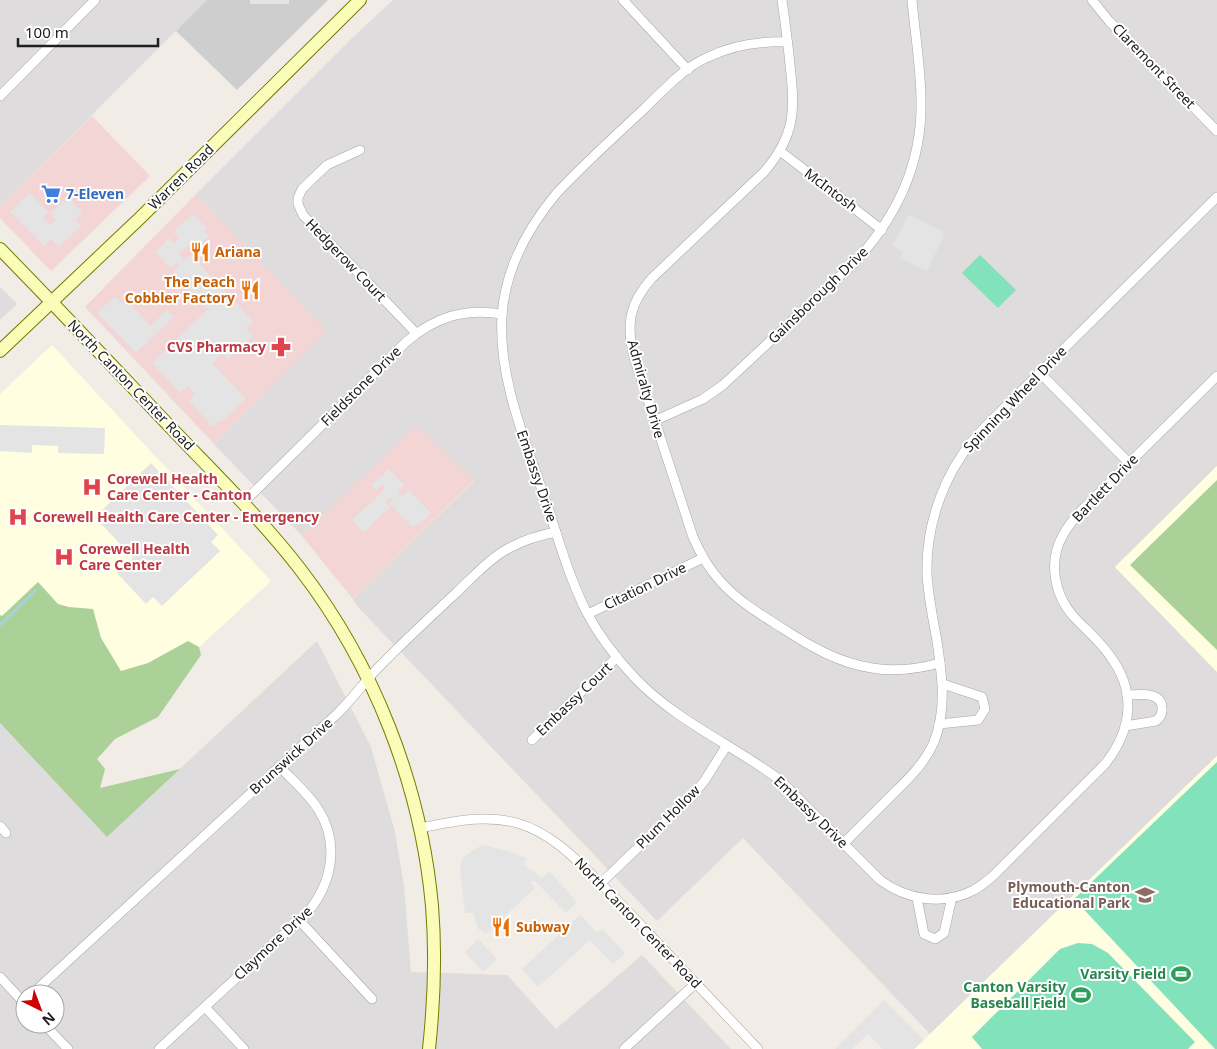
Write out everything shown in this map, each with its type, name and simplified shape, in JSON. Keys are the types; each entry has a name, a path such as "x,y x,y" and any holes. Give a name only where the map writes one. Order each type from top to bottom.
{"main road":[{"name":"Warren Road","path":"0,351 145,213 360,0"},
{"name":"North Canton Center Road","path":"0,249 242,503 285,550 316,590 343,632 368,679 400,755 420,828"},
{"path":"420,828 429,883 434,939 434,988 429,1049"}],"street":[{"path":"0,96 95,0"},
{"path":"623,0 688,70"},
{"name":"Admiralty Drive","path":"782,0 794,107 790,130 780,151 764,172 644,287 636,299 630,318 630,341 654,421 693,536 703,558 720,581 744,604 831,657 860,666 885,670 914,668 940,663"},
{"name":"Gainsborough Drive","path":"654,421 702,399 723,385 854,263 882,230 896,208 908,181 916,153 920,125 921,90 912,0"},
{"name":"Claremont Street","path":"1092,0 1109,21 1217,131"},
{"name":"Embassy Drive","path":"787,42 758,42 733,47 706,58 674,81 570,179 546,206 528,232 517,255 508,282 502,314 502,354 519,421 574,584 588,614 617,657 656,698 780,780 884,883 900,893 917,898 932,899"},
{"name":"Hedgerow Court","path":"360,150 327,165 302,189 298,198 298,204 304,215 416,333"},
{"name":"McIntosh","path":"780,151 882,230"},
{"name":"Spinning Wheel Drive","path":"843,844 913,774 929,751 939,724 943,684 927,571 929,538 938,501 952,471 970,443 986,426 1217,197"},
{"name":"Fieldstone Drive","path":"242,503 416,333 434,322 457,314 482,312 502,314"},
{"path":"1039,372 1129,463"},
{"name":"Bartlett Drive","path":"932,899 952,898 974,890 993,876 1105,764 1121,740 1128,711 1124,680 1110,655 1064,604 1057,586 1056,554 1062,535 1070,524 1217,376"},
{"name":"Brunswick Drive","path":"43,984 349,702 402,644 493,559 523,541 556,532"},
{"name":"Citation Drive","path":"588,614 703,558"},
{"name":"Embassy Court","path":"532,740 617,657"},
{"path":"939,724 978,720 985,709 982,697 943,684"},
{"path":"1125,726 1156,720 1160,717 1163,709 1162,703 1154,696 1127,695"},
{"name":"Plum Hollow","path":"601,883 693,795 727,745"},
{"name":"Claymore Drive","path":"159,1049 299,920 315,904 325,885 330,864 331,844 326,826 319,809 279,766"},
{"name":"North Canton Center Road","path":"420,828 467,819 497,819 519,824 539,832 559,845 574,857 627,909 758,1049"},
{"path":"917,898 924,934 935,939 944,933 952,898"},
{"path":"299,920 372,999"},
{"path":"0,977 15,993"},
{"path":"630,1047 696,983"},
{"path":"205,1007 244,1049"},
{"path":"54,1034 68,1049"}],"shaded area":[{"path":"0,0 207,0 0,207"},
{"path":"207,0 328,0 237,90 176,31"},
{"path":"250,0 289,0 289,4 250,4"},
{"path":"393,0 1217,0 1217,466 1115,567 1217,672 1217,756 930,1034 743,838 657,921 357,606 353,599 474,481 416,426 302,536 214,444 326,331 196,194 351,39"},
{"path":"92,116 150,176 51,271 0,218 0,207"},
{"path":"30,193 48,212 43,217 50,225 56,220 50,213 68,197 83,213 76,220 81,226 59,247 51,239 44,246 10,212"},
{"path":"196,194 327,331 214,444 85,307"},
{"path":"193,214 207,228 204,231 209,236 193,251 188,246 179,254 185,260 191,255 253,321 246,328 253,336 227,360 222,354 212,363 246,399 213,427 189,401 195,394 188,386 180,393 152,363 208,309 173,272 179,266 176,263 170,268 155,252 169,238 174,243 179,237 174,231"},
{"path":"908,215 943,231 944,236 927,271 900,258 903,251 892,246"},
{"path":"0,287 17,304 0,320"},
{"path":"115,296 122,303 126,300 151,326 167,310 174,317 136,353 97,313"},
{"name":"Corewell Health Care Center - Canton","path":"52,345 271,581 145,697 38,583 2,616 0,615 0,394"},
{"path":"0,425 105,428 104,454 58,453 58,446 32,445 32,453 0,451"},
{"path":"416,425 474,480 353,599 302,536"},
{"path":"151,463 218,535 211,542 220,551 162,606 153,597 146,604 117,573 133,558 95,517"},
{"path":"1217,466 1217,672 1115,567"},
{"path":"389,469 404,485 398,491 403,496 409,490 431,513 413,528 389,503 394,499 391,497 385,502 390,507 364,533 352,520 385,489 382,485 376,491 371,485"},
{"path":"317,641 371,747 395,832 404,886 411,972 507,975 556,1029 642,955 731,1049 0,1049 0,723 107,837"},
{"name":"Plymouth-Canton Educational Park","path":"1217,756 1217,1049 914,1049 930,1034"},
{"path":"482,845 527,858 524,865 542,878 549,871 577,902 566,913 535,881 530,882 535,888 486,934 479,930 473,913 465,913 460,868 463,857"},
{"path":"580,915 597,933 602,929 625,953 613,964 590,940 538,987 522,969"},
{"path":"478,939 497,959 483,972 465,952"},
{"path":"884,1000 924,1040 914,1049 883,1049 868,1034 852,1049 835,1049"}],"green space":[{"path":"980,255 1016,290 998,308 962,273"},
{"path":"1217,480 1217,650 1130,565"},
{"path":"38,582 58,604 93,609 101,638 121,671 148,663 188,641 199,647 201,655 158,717 115,739 97,759 105,769 100,788 180,769 107,837 0,723 0,615 2,616"},
{"name":"Varsity Field","path":"1217,762 1217,1049 1215,1049 1074,899"},
{"name":"Canton Varsity Baseball Field","path":"1078,943 1092,944 1108,953 1195,1042 1188,1049 982,1049 972,1037 1060,949"}],"waterway":[{"path":"0,625 36,590"}],"place":[{"name":"7-Eleven","path":"51,194"},
{"name":"Ariana","path":"200,252"},
{"name":"The Peach Cobbler Factory","path":"250,290"},
{"name":"CVS Pharmacy","path":"281,347"},
{"name":"Corewell Health Care Center - Canton","path":"92,487"},
{"name":"Corewell Health Care Center - Emergency","path":"18,517"},
{"name":"Corewell Health Care Center","path":"64,557"},
{"name":"Plymouth-Canton Educational Park","path":"1145,895"},
{"name":"Subway","path":"501,927"},
{"name":"Varsity Field","path":"1181,974"},
{"name":"Canton Varsity Baseball Field","path":"1081,995"}]}
